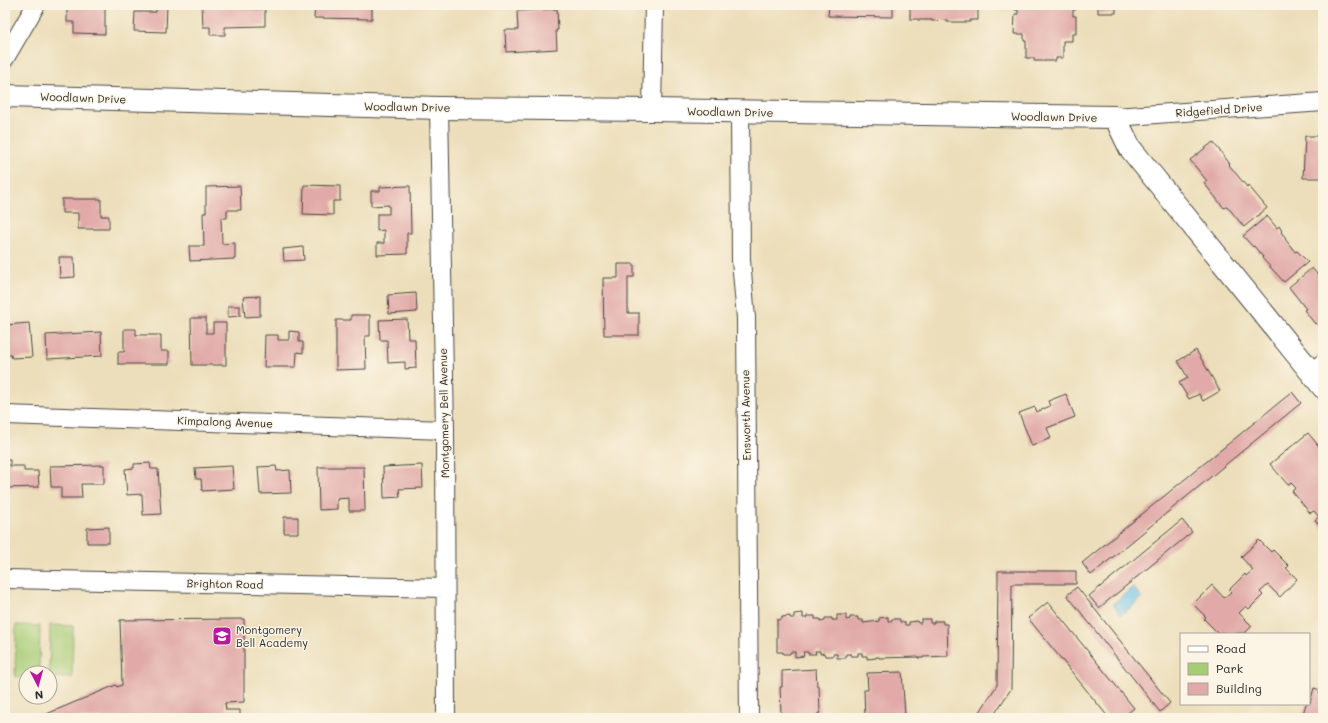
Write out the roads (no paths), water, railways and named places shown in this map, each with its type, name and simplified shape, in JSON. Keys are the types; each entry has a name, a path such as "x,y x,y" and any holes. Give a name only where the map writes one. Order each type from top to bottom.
{"main road":[{"name":"Woodlawn Drive","path":"5,96 439,108 1115,118"},
{"path":"1115,118 1130,148 1319,374"}],"street":[{"path":"5,58 36,5"},
{"path":"652,110 654,5"},
{"name":"Ridgefield Drive","path":"1115,118 1323,102"},
{"name":"Montgomery Bell Avenue","path":"439,108 445,430 446,718"},
{"name":"Ensworth Avenue","path":"740,112 741,260 746,318 749,718"},
{"name":"Kimpalong Avenue","path":"5,415 445,430"},
{"name":"Brighton Road","path":"5,579 445,588"}],"water":[{"path":"1133,587 1142,598 1121,615 1113,604"}],"place":[{"name":"Montgomery Bell Academy","path":"222,636"}]}
